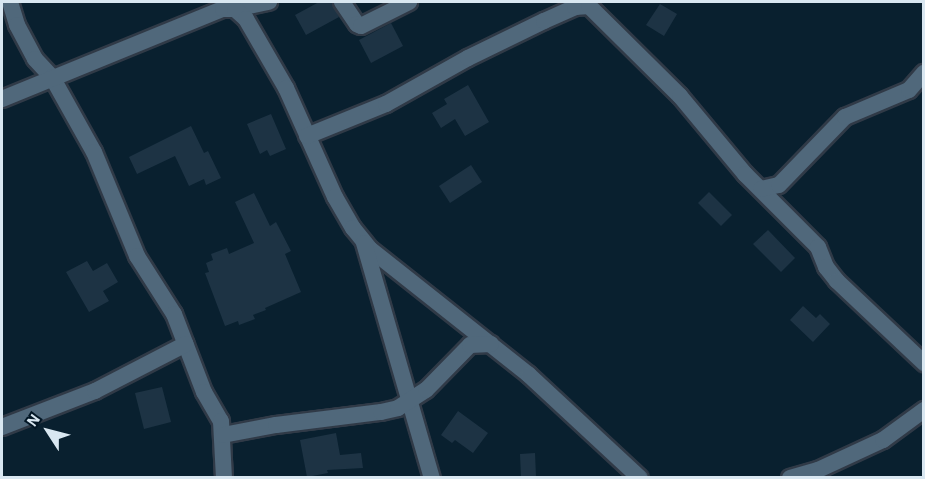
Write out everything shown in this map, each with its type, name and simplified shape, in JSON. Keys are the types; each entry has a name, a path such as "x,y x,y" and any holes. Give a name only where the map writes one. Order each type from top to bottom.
{"street":[{"path":"10,2 17,25 35,59 52,77 94,152 137,256 174,314 204,392 220,421 224,435 225,477"},
{"path":"2,99 223,9 235,9 268,2"},
{"path":"342,2 358,26 409,2"},
{"path":"307,136 386,104 468,58 565,12 592,5 680,96 761,189 818,247 826,267 837,281 924,363"},
{"path":"235,9 246,19 286,88 335,197 364,242 432,477"},
{"path":"761,189 779,185 845,117 909,90 924,73"},
{"path":"364,242 547,390 640,477"},
{"path":"2,427 95,391 186,344"},
{"path":"224,435 276,425 381,412 409,401 426,390 470,345 491,344"},
{"path":"790,477 818,470 883,440 924,410"}],"building":[{"path":"319,2 332,2 339,17 306,35 295,15"},
{"path":"660,4 677,14 664,36 646,25"},
{"path":"391,23 403,46 371,63 359,40"},
{"path":"468,85 489,122 465,136 455,119 441,128 432,113 447,104 444,99"},
{"path":"271,114 286,149 270,156 267,150 260,154 247,124"},
{"path":"191,126 204,153 208,151 221,178 206,185 204,179 189,186 175,156 137,174 129,157"},
{"path":"471,165 482,182 450,203 439,186"},
{"path":"709,192 732,215 721,226 698,203"},
{"path":"254,193 270,226 276,222 291,251 285,254 301,292 253,315 255,319 239,325 238,321 225,326 205,273 209,272 206,263 213,260 211,254 227,248 229,254 254,243 235,202"},
{"path":"768,230 795,258 781,272 753,244"},
{"path":"87,261 93,271 107,263 118,282 103,291 109,301 89,312 66,272"},
{"path":"803,306 816,318 820,314 830,324 813,342 790,320"},
{"path":"162,387 171,422 144,429 135,393"},
{"path":"458,411 488,433 473,453 455,440 452,443 441,435"},
{"path":"336,433 340,455 361,453 363,468 327,470 328,473 307,477 300,440"},
{"path":"535,453 536,477 521,477 520,454"}]}
